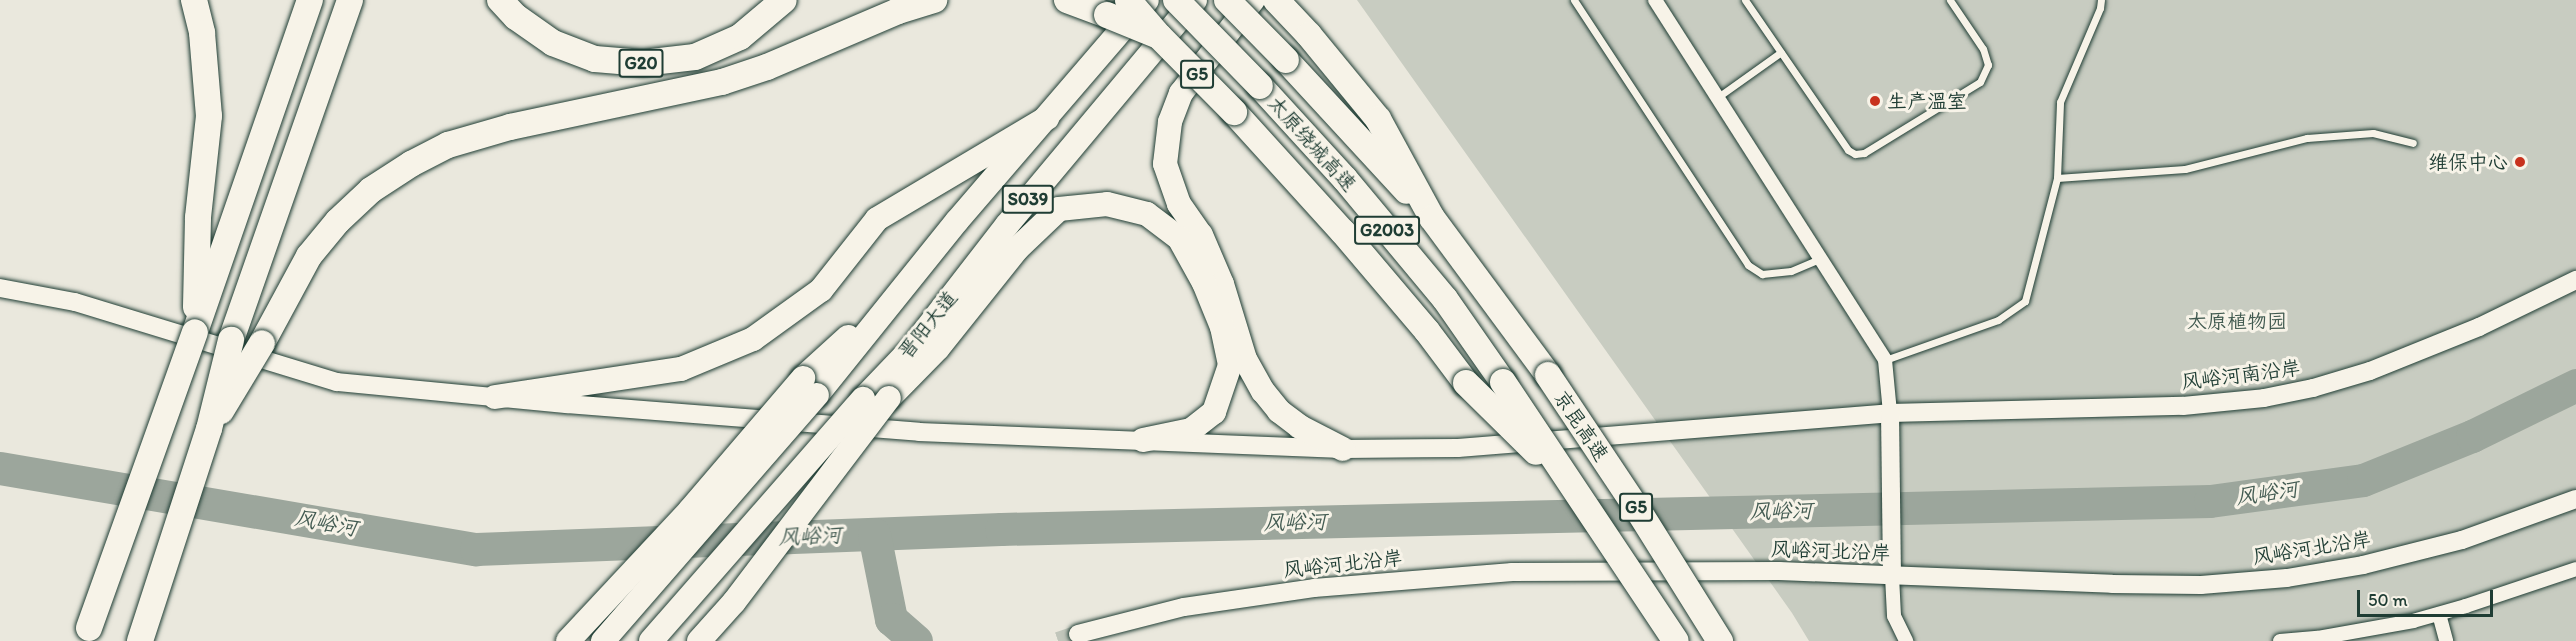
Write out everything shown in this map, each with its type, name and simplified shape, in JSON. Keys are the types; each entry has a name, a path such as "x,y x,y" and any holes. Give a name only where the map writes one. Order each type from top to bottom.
{"highway":[{"path":"194,0 202,33 209,116 198,218 195,332"},
{"path":"87,635 310,0"},
{"path":"140,641 209,429 231,340 350,0"},
{"name":"G20","path":"500,0 516,17 553,43 596,59 643,63 694,57 740,37 784,0"},
{"path":"209,429 262,343 309,256 338,221 371,190 448,145 510,128 722,82 767,68 898,11 934,0"},
{"path":"1067,0 1159,36"},
{"name":"G5","path":"1128,0 1343,232 1426,331 1466,383 1572,488 1676,641"},
{"name":"S039","path":"568,641 909,281 1147,0"},
{"name":"太原绕城高速","path":"1176,0 1345,178 1445,299 1503,382 1572,488"},
{"name":"晋阳大道","path":"651,641 863,399 909,350 1007,225 1195,0"},
{"name":"太原绕城高速","path":"1227,0 1286,60 1432,218"},
{"path":"1253,0 1181,93 1170,122 1165,164 1179,204 1201,235 1222,284 1245,359 1263,391 1279,411 1300,427 1343,449"},
{"name":"G5","path":"1276,0 1309,35 1378,119 1432,218"},
{"path":"495,397 681,369 753,339 821,290 878,219 1047,118"},
{"path":"699,641 734,602 889,398 938,348 1017,249 1059,208 1107,204 1147,214 1179,238 1204,284 1222,327 1230,365 1214,412 1191,430 1143,440"},
{"name":"京昆高速","path":"1432,218 1548,375 1638,510 1720,641"},
{"path":"889,398 909,350"},
{"name":"S039","path":"603,641 810,386"}],"street":[{"path":"1654,0 1822,258 1885,360 1890,421 1894,616 1906,641"},
{"name":"风峪河南沿岸","path":"0,288 75,302 337,381 495,397 919,432 1343,449 1458,448 2183,405 2264,398 2313,388 2370,371 2479,327 2576,280"},
{"name":"风峪河北沿岸","path":"1078,634 1184,607 1302,590 1512,572 1779,571 2112,584 2201,585 2287,578 2363,565 2462,540 2576,499"},
{"path":"2280,641 2328,636 2439,614 2576,569"},
{"path":"2439,614 2446,641"}],"lane":[{"path":"1574,0 1748,265 1762,274 1791,271 1822,258"},
{"path":"1746,0 1848,150 1855,154 1864,153 1980,82 1988,65 1983,49 1950,0"},
{"path":"1885,360 1998,320 2025,301 2057,178 2060,102 2100,8 2101,0"},
{"path":"1718,97 1781,52"},
{"path":"2057,178 2185,169 2307,138 2373,133 2413,143"}],"green space":[{"name":"太原植物园","path":"1357,0 2576,0 2576,641 1809,641 1792,613"}],"waterway":[{"name":"风峪河","path":"0,468 476,549 1001,529 2210,501 2363,480 2472,436 2576,385"},
{"path":"874,534 891,619 916,641"}],"tunnel":[{"path":"1058,641 1078,634"}],"place":[{"name":"生产温室","path":"1875,101"},
{"name":"维保中心","path":"2520,162"}]}
